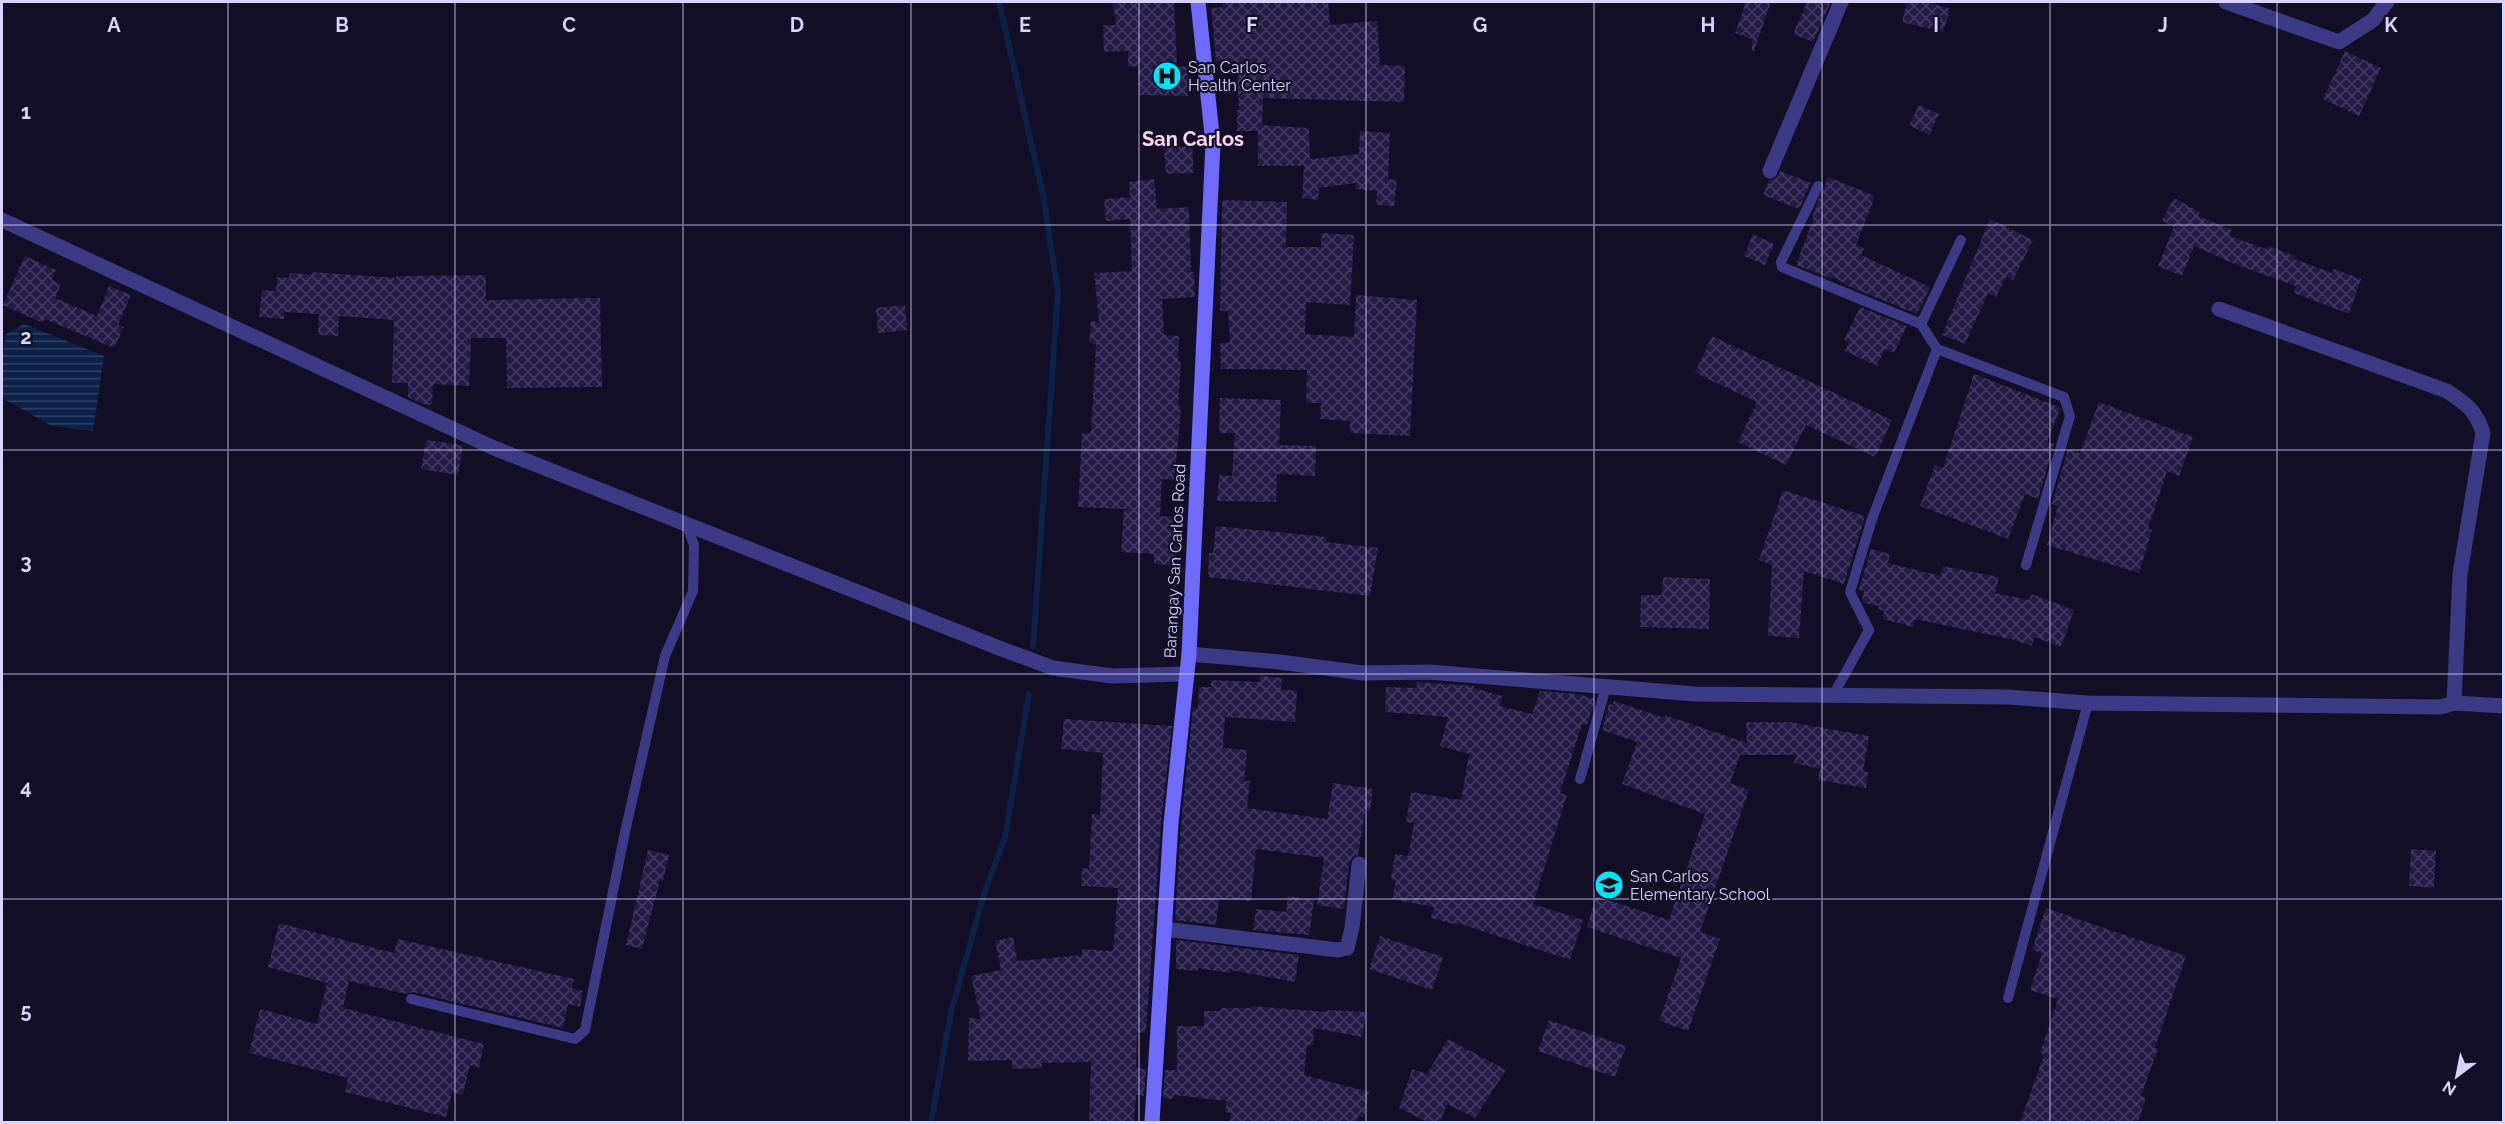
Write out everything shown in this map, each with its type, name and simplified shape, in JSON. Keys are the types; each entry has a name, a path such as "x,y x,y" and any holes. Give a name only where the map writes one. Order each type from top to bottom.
{"street":[{"name":"Barangay San Carlos Road","path":"1152,1122 1171,823 1189,654 1214,144 1198,2"},
{"path":"1770,171 1841,2"},
{"path":"2226,2 2339,42 2373,20 2387,2"},
{"path":"2,220 494,448 687,526 1053,668 1112,676 1186,674"},
{"path":"2219,309 2447,391 2467,405 2478,418 2483,433 2460,574 2454,703"},
{"path":"1189,654 1280,662 1363,673 1429,672 1695,694 2008,697 2088,703 2441,707 2454,703 2504,706"},
{"path":"1164,929 1338,950 1347,948 1352,928 1359,864"}],"lane":[{"path":"1818,186 1781,262 1782,267 1921,324 1937,349 2064,397 2070,417 2026,565"},
{"path":"1921,324 1960,240"},
{"path":"1834,694 1869,630 1850,592 1872,519 1937,349"},
{"path":"411,999 575,1039 585,1030 625,832 665,656 693,591 694,545 687,526"},
{"path":"1580,779 1606,687"},
{"path":"2008,998 2088,703"}],"water":[{"path":"24,324 104,356 93,431 52,426 2,398 2,358 6,334"}],"building":[{"path":"1113,2 1174,2 1177,67 1187,66 1188,96 1139,95 1138,66 1128,67 1128,51 1104,52 1103,25 1116,25"},
{"path":"1222,2 1328,2 1330,25 1377,21 1380,65 1405,66 1404,102 1263,98 1262,125 1309,128 1310,159 1359,154 1360,131 1390,133 1388,179 1397,180 1394,206 1376,205 1377,191 1356,189 1356,183 1319,188 1318,200 1302,198 1304,166 1258,166 1258,131 1237,131 1237,110 1239,110 1236,61 1216,62 1211,8 1223,7"},
{"path":"1746,2 1771,2 1754,51 1752,50 1752,39 1735,33"},
{"path":"1807,2 1831,2 1813,42 1793,34"},
{"path":"1907,2 1927,2 1950,9 1943,32 1902,22"},
{"path":"2345,51 2381,68 2359,116 2323,99"},
{"path":"1919,105 1939,114 1929,135 1909,125"},
{"path":"1192,146 1194,173 1166,174 1164,147"},
{"path":"1780,171 1811,183 1799,209 1763,195 1769,180 1775,179"},
{"path":"1828,177 1875,196 1856,245 1864,248 1861,255 1930,287 1917,314 1850,287 1833,276 1832,279 1796,265"},
{"path":"1154,179 1157,209 1189,207 1191,272 1194,272 1195,297 1162,299 1164,335 1179,336 1178,361 1181,361 1178,406 1181,407 1174,480 1162,479 1160,516 1172,517 1172,521 1179,522 1176,565 1154,564 1154,554 1121,552 1124,509 1078,507 1082,433 1091,433 1096,344 1089,343 1091,321 1099,322 1094,273 1132,271 1130,219 1106,221 1104,199 1130,197 1129,182"},
{"path":"2174,198 2200,212 2198,216 2232,230 2230,236 2266,249 2268,246 2295,256 2294,259 2332,273 2334,269 2361,279 2349,314 2294,293 2296,286 2237,265 2194,246 2182,276 2158,266 2174,227 2162,220"},
{"path":"1222,200 1287,202 1286,247 1321,247 1322,233 1354,235 1350,305 1306,302 1305,334 1354,337 1356,295 1417,300 1410,436 1350,433 1350,421 1320,419 1321,403 1306,403 1307,370 1221,369 1220,343 1230,342 1228,311 1220,311"},
{"path":"1990,219 2033,240 2013,280 2006,277 1996,297 1988,293 1965,344 1942,335"},
{"path":"1753,234 1774,244 1765,265 1744,256"},
{"path":"25,256 56,270 52,280 61,284 55,298 97,316 109,286 131,295 118,325 124,327 114,348 45,319 43,323 3,305"},
{"path":"312,272 396,278 396,276 486,275 486,300 600,298 602,387 507,388 506,338 471,338 469,386 433,384 432,405 422,404 408,397 408,383 392,383 394,320 339,316 338,336 318,335 319,314 284,312 284,319 259,317 262,290 276,291 277,277 289,278 290,273 312,275"},
{"path":"905,305 907,330 878,333 876,308"},
{"path":"1860,307 1907,326 1894,353 1885,349 1877,366 1845,351 1849,342 1844,340"},
{"path":"1712,336 1892,420 1875,457 1806,425 1786,465 1738,442 1757,402 1695,373"},
{"path":"1974,374 2060,409 2047,442 2054,444 2038,499 2025,494 2008,539 1920,506 1935,465 1943,468"},
{"path":"1220,398 1281,400 1279,445 1316,446 1315,476 1277,474 1276,502 1217,501 1219,475 1232,476 1235,433 1219,433"},
{"path":"2099,402 2193,437 2179,476 2167,471 2148,529 2152,530 2139,573 2047,545 2058,506 2052,504 2068,449 2080,453"},
{"path":"426,440 463,445 458,475 421,469"},
{"path":"1783,490 1865,516 1844,584 1804,571 1799,638 1768,636 1772,565 1759,560"},
{"path":"1216,526 1327,537 1326,542 1378,548 1370,596 1208,577 1209,553 1213,553"},
{"path":"1871,549 1890,554 1888,563 1941,576 1943,566 1999,577 1995,593 2029,600 2031,594 2074,610 2061,647 2035,637 2031,646 2015,640 1915,619 1913,627 1883,619 1884,611 1878,609 1879,606 1864,603 1862,599 1864,591 1859,589"},
{"path":"1663,577 1710,579 1709,629 1640,627 1641,595 1662,595"},
{"path":"1260,676 1282,678 1281,689 1297,691 1295,722 1225,717 1223,748 1247,750 1244,781 1250,781 1247,808 1327,819 1333,783 1373,789 1370,811 1365,810 1358,855 1349,863 1344,909 1317,905 1324,858 1256,849 1251,901 1219,899 1216,925 1175,920 1181,824 1193,708 1198,708 1199,687 1211,687 1211,680 1259,682"},
{"path":"1417,682 1474,686 1474,688 1502,696 1500,706 1532,714 1540,691 1578,694 1595,699 1587,725 1582,724 1560,793 1567,795 1533,904 1583,920 1570,960 1458,923 1458,925 1431,918 1434,907 1392,899 1396,880 1391,879 1395,854 1408,856 1414,823 1406,822 1411,792 1461,800 1469,754 1440,746 1448,717 1385,712 1386,687 1417,688"},
{"path":"1614,701 1665,718 1665,715 1747,743 1746,722 1789,722 1869,736 1863,771 1868,772 1866,788 1818,780 1820,769 1794,763 1796,755 1740,755 1730,783 1749,790 1700,932 1720,939 1688,1031 1659,1021 1681,958 1587,927 1596,896 1669,920 1705,814 1622,784 1637,742 1602,730 1609,704 1612,705"},
{"path":"1064,719 1172,726 1161,822 1146,1033 1137,1032 1136,1068 1146,1069 1144,1096 1136,1095 1134,1122 1089,1122 1091,1062 1042,1063 1042,1068 1012,1069 1012,1060 968,1061 969,1018 981,1019 971,976 1001,970 995,941 1013,937 1017,961 1082,955 1082,949 1113,951 1118,888 1081,886 1082,868 1089,869 1092,814 1100,815 1103,753 1061,749"},
{"path":"2411,849 2436,851 2434,888 2409,886"},
{"path":"648,850 669,855 642,949 626,945"},
{"path":"1288,896 1314,900 1309,935 1253,930 1256,909 1286,912"},
{"path":"2046,908 2186,956 2155,1048 2158,1049 2141,1096 2146,1098 2138,1122 2020,1122 2044,1055 2040,1053 2058,999 2030,990 2042,953 2032,950"},
{"path":"279,923 394,953 398,939 574,979 572,988 583,991 580,1007 568,1004 563,1028 413,992 406,994 349,981 343,1008 484,1044 479,1068 470,1065 463,1095 452,1092 446,1117 345,1092 348,1078 249,1053 260,1009 317,1024 327,983 268,967"},
{"path":"1380,936 1443,957 1432,990 1369,969"},
{"path":"1176,940 1299,955 1295,982 1230,970 1230,973 1198,968 1198,971 1176,969"},
{"path":"1251,1006 1327,1012 1327,1010 1366,1012 1362,1037 1314,1028 1313,1045 1307,1045 1304,1075 1369,1092 1364,1117 1358,1116 1357,1122 1229,1122 1231,1113 1225,1112 1227,1101 1173,1095 1173,1099 1163,1098 1165,1070 1177,1070 1177,1026 1204,1026 1204,1011 1221,1011 1221,1008 1251,1008"},
{"path":"1549,1020 1626,1046 1615,1077 1538,1051"},
{"path":"1448,1039 1506,1070 1475,1118 1447,1104 1440,1122 1427,1122 1399,1108 1412,1069 1427,1074"}],"waterway":[{"path":"999,2 1043,195 1058,292 1033,646"},
{"path":"931,1122 951,1012 985,891 1005,838 1029,694"}],"place":[{"name":"San Carlos Health Center","path":"1167,76"},
{"name":"San Carlos Elementary School","path":"1609,885"}],"district":[{"name":"San Carlos","path":"1193,139"}]}
